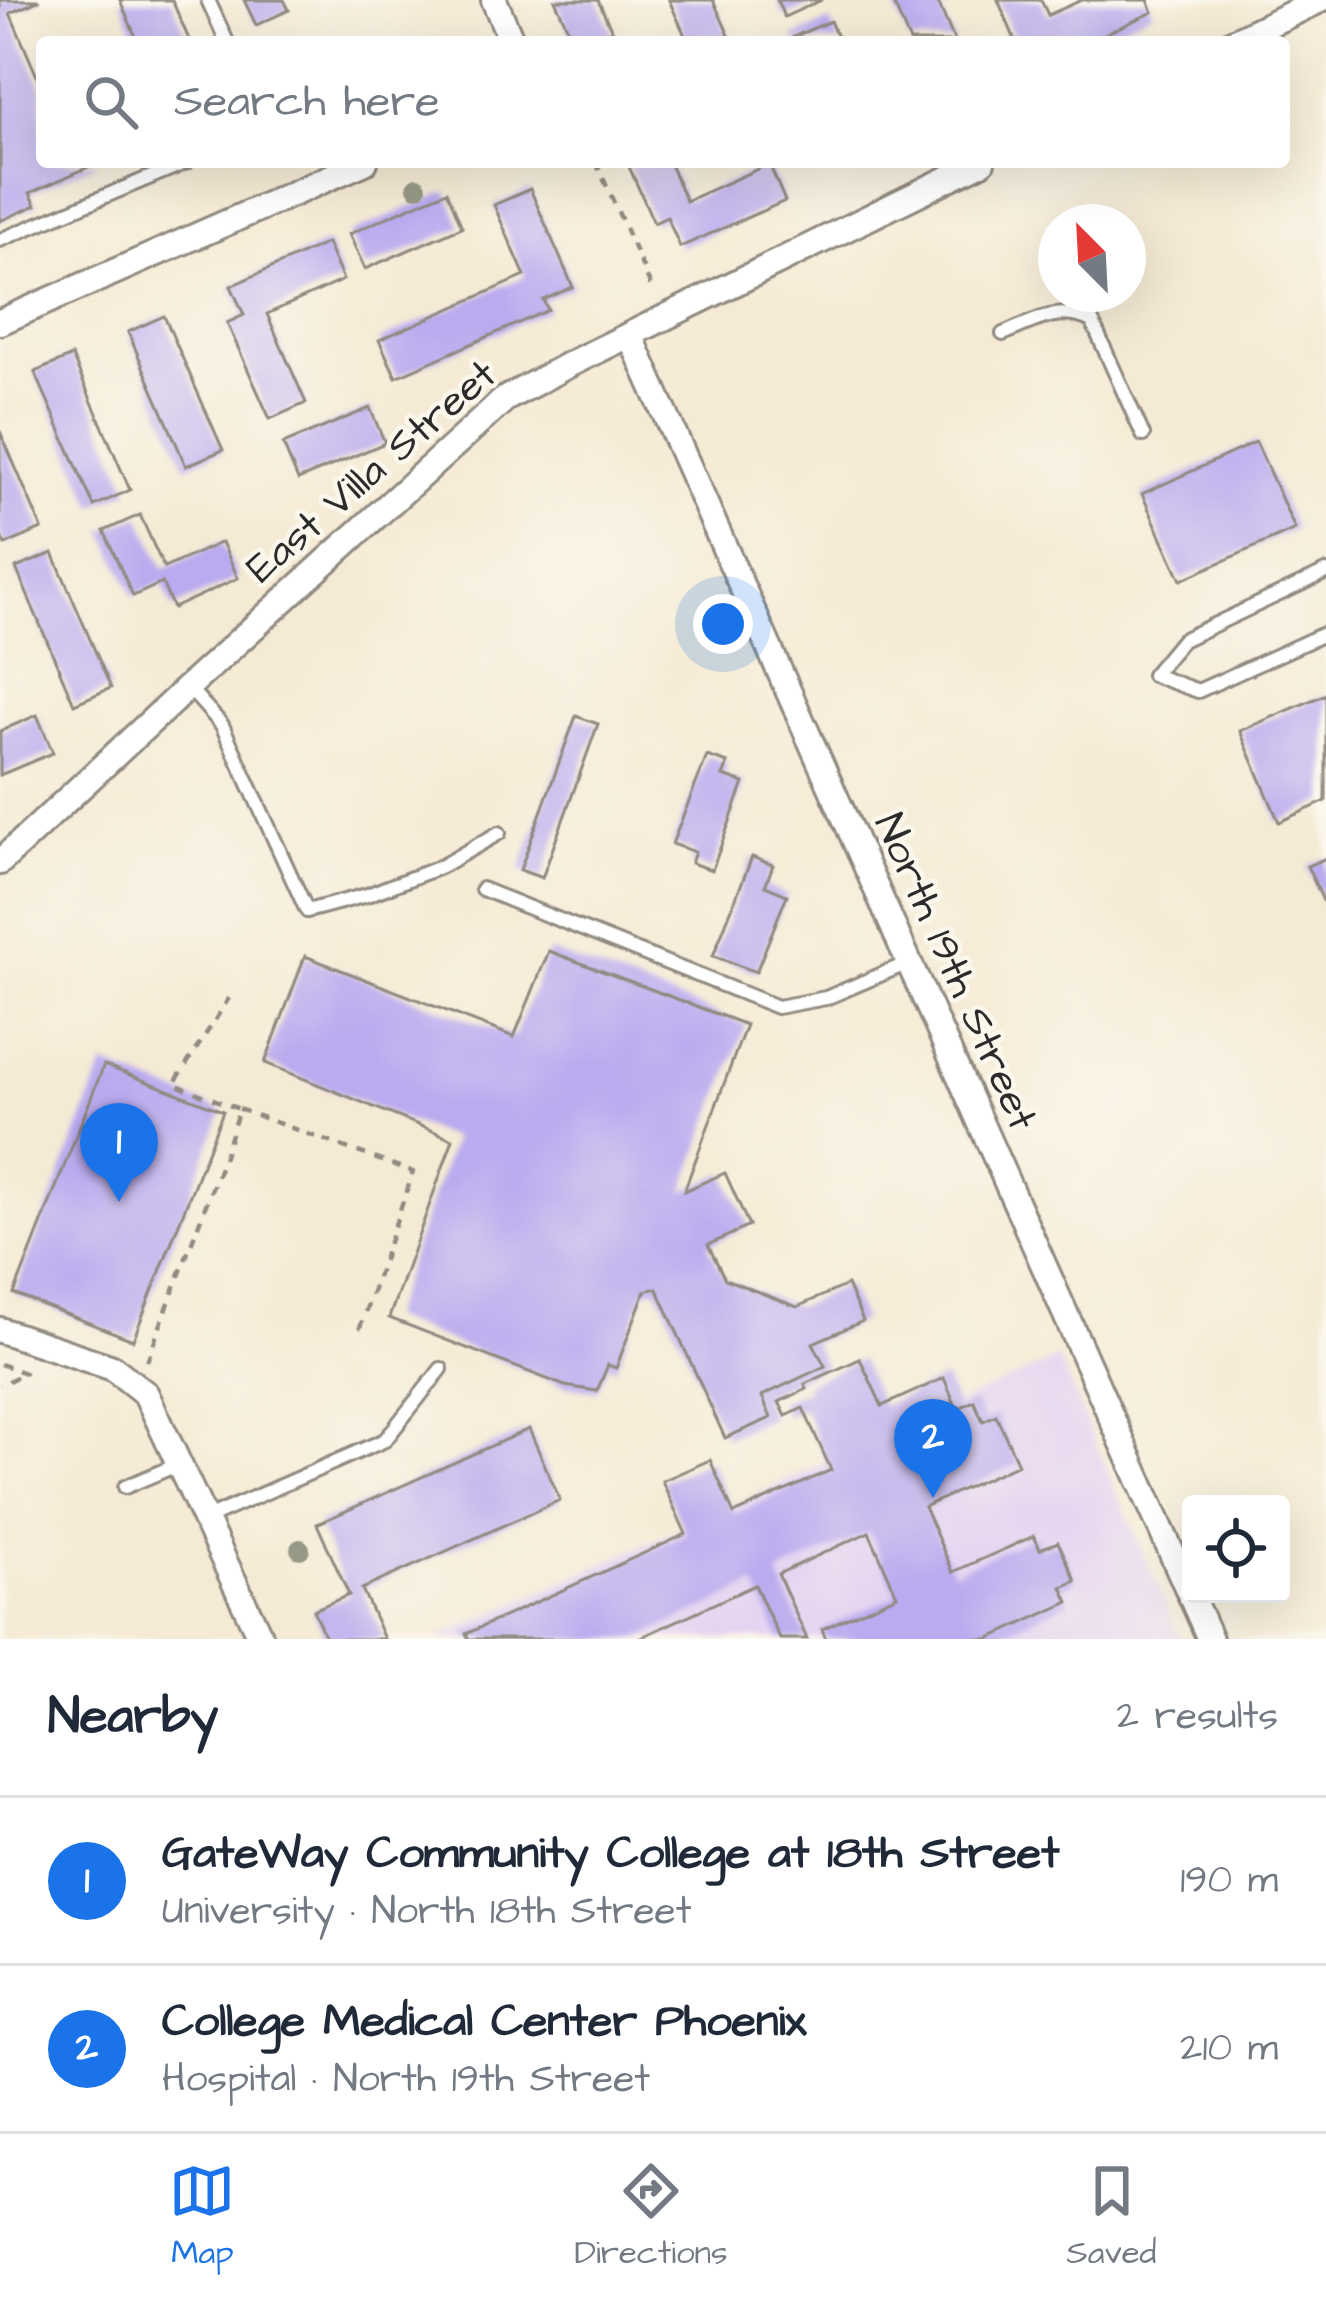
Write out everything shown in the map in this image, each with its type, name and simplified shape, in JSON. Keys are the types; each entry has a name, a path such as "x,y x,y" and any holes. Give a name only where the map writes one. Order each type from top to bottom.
{"street":[{"path":"494,0 509,36"},
{"path":"1245,36 1320,0"},
{"path":"0,322 351,168"},
{"name":"East Villa Street","path":"0,862 505,400 970,168"},
{"name":"North 19th Street","path":"630,335 1210,1639"},
{"path":"0,832 40,824"},
{"path":"0,1330 113,1368 146,1394 261,1639"}],"lane":[{"path":"208,0 223,36"},
{"path":"0,240 173,168"},
{"path":"1003,334 1055,312 1092,321 1143,435"},
{"path":"1326,572 1181,640 1153,675 1198,692 1326,633"},
{"path":"188,687 222,724 307,911 367,895 440,867 500,833"},
{"path":"482,889 777,1007 826,998 908,963"},
{"path":"205,1519 385,1439 441,1369"},
{"path":"125,1487 180,1463"}],"path":[{"path":"599,168 653,291"},
{"path":"229,998 174,1084 413,1172 357,1336"},
{"path":"147,1361 238,1109"},
{"path":"0,1364 25,1373 0,1385"}],"shaded area":[{"path":"1058,1358 1181,1639 435,1639"}],"building":[{"path":"0,0 40,0 10,13 36,74 36,168 86,168 30,193 36,205 0,221"},
{"path":"120,0 172,0 187,36 135,36"},
{"path":"244,0 284,0 289,10 256,25"},
{"path":"555,0 598,0 614,36 571,36"},
{"path":"669,0 713,0 729,36 685,36"},
{"path":"777,0 822,0 784,17"},
{"path":"892,0 937,0 952,36 907,36"},
{"path":"998,0 1041,0 1048,15 1082,0 1148,0 1153,12 1100,36 1013,36"},
{"path":"830,21 836,36 795,36"},
{"path":"630,168 672,168 686,201 760,168 771,168 785,201 680,247 667,217 654,223"},
{"path":"530,189 573,287 543,300 548,310 396,377 379,340 525,276 494,205"},
{"path":"447,191 462,227 365,269 349,234"},
{"path":"327,243 343,280 267,314 306,403 270,419 227,323 244,315 231,286"},
{"path":"164,316 223,450 186,466 128,332"},
{"path":"72,356 130,490 94,506 35,372"},
{"path":"370,408 385,443 298,480 283,444"},
{"path":"0,431 42,529 5,545 0,534"},
{"path":"1256,442 1295,529 1181,580 1142,494"},
{"path":"140,515 164,568 222,542 238,578 173,608 162,583 133,596 104,531"},
{"path":"53,553 111,688 74,704 16,568"},
{"path":"1326,694 1326,801 1279,822 1240,731"},
{"path":"37,715 53,753 0,775 0,731"},
{"path":"576,716 598,724 542,878 520,870"},
{"path":"707,756 728,763 723,776 744,783 712,870 691,863 695,852 672,844"},
{"path":"752,857 773,865 765,886 787,895 756,972 713,956"},
{"path":"1326,858 1326,907 1307,866"},
{"path":"549,951 746,1025 684,1191 725,1173 749,1226 708,1245 725,1279 797,1307 847,1285 863,1321 813,1343 825,1366 762,1396 771,1418 725,1438 657,1288 645,1291 616,1368 608,1365 597,1391 565,1386 389,1318 453,1139 265,1063 305,956 514,1037"},
{"path":"104,1065 223,1111 133,1340 14,1294"},
{"path":"860,1359 882,1406 944,1378 957,1409 974,1401 983,1421 996,1415 1018,1464 924,1507 953,1572 1034,1536 1040,1549 1058,1542 1076,1581 1062,1587 1069,1602 988,1639 826,1639 822,1629 897,1595 869,1532 778,1574 807,1639 780,1639 755,1585 637,1639 469,1639 466,1634 686,1534 662,1481 710,1460 734,1514 831,1470 803,1408 786,1416 779,1402 807,1389 805,1384"},
{"path":"529,1429 560,1500 362,1589 384,1639 326,1639 313,1610 349,1595 317,1524"}],"place":[{"name":"GateWay Community College at 18th Street","path":"119,1202"},
{"name":"College Medical Center Phoenix","path":"933,1498"}]}
